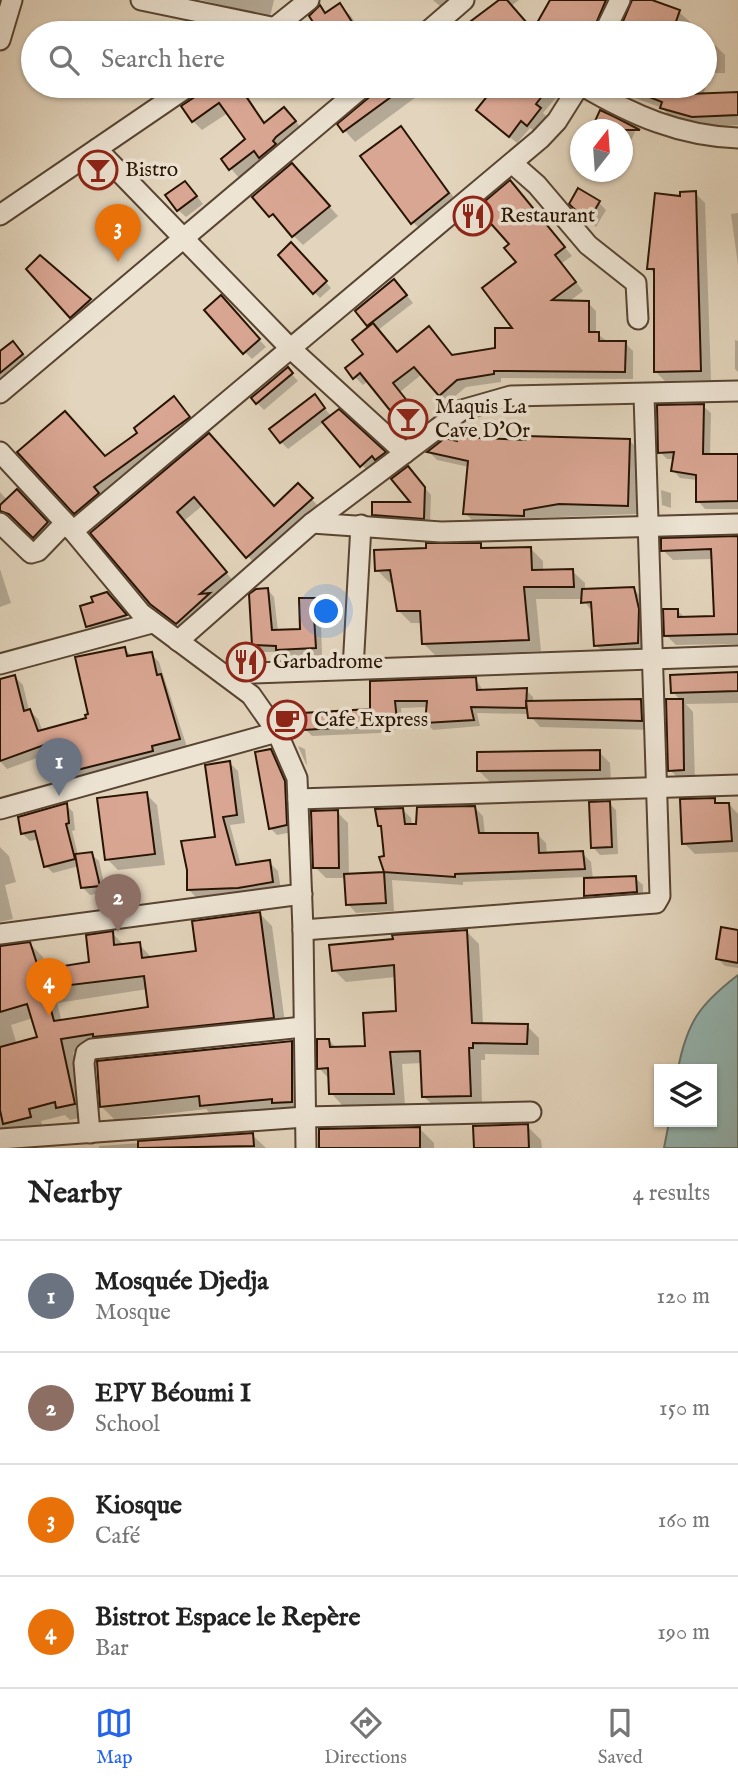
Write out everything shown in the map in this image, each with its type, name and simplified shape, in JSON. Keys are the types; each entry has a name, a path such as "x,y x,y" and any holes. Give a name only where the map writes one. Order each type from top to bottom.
{"street":[{"path":"0,40 12,0"},
{"path":"141,0 230,21"},
{"path":"284,21 309,0"},
{"path":"440,21 464,0"},
{"path":"610,21 620,0"},
{"path":"0,215 171,98"},
{"path":"0,393 350,98"},
{"path":"0,523 31,553 38,551 512,163 557,121 573,98"},
{"path":"602,98 660,125 709,137 738,138"},
{"path":"97,149 289,347 405,453"},
{"path":"512,163 537,185 588,245 636,283 638,319"},
{"path":"178,641 312,523 462,410 511,396 738,391"},
{"path":"303,930 656,903 660,895 659,787 644,395"},
{"path":"0,452 152,623 251,695 277,732 296,778 298,799 306,1148"},
{"path":"312,523 441,532 738,524"},
{"path":"353,669 361,526"},
{"path":"0,664 152,623"},
{"path":"223,674 738,656"},
{"path":"0,809 277,732"},
{"path":"298,799 738,785"},
{"path":"0,933 302,894"},
{"path":"90,1132 84,1063 86,1053 92,1049 303,1027"},
{"path":"0,1139 305,1117 531,1112"}],"water":[{"path":"738,975 738,1148 664,1148 668,1127 717,1127 717,1064 679,1064 691,1026 714,995"}],"building":[{"path":"499,0 507,0 525,21 471,21"},
{"path":"550,0 606,0 597,21 538,21"},
{"path":"632,0 652,0 680,10 676,21 623,21"},
{"path":"340,3 351,21 312,21 309,16 320,5 325,13"},
{"path":"738,92 738,115 692,117 660,108 662,102 652,98 717,98 717,93"},
{"path":"193,98 247,98 264,123 284,107 296,121 276,137 273,141 276,144 259,158 254,151 229,170 221,159 245,139 219,103 192,122 181,106"},
{"path":"368,98 390,98 343,132 337,124"},
{"path":"486,98 541,98 536,104 541,108 527,126 521,121 509,137 476,110"},
{"path":"600,110 619,119 596,119"},
{"path":"401,126 449,193 411,224 360,156"},
{"path":"292,163 330,206 292,237 273,214 269,217 252,197"},
{"path":"510,180 565,247 555,255 576,282 552,300 589,301 589,332 599,332 599,341 626,341 625,372 494,371 494,374 457,380 439,396 414,367 393,383 420,417 405,429 360,373 353,379 345,368 363,354 352,340 373,323 397,352 429,326 452,355 495,348 495,328 512,328 482,288 516,262 504,248 509,244 485,217 474,228 465,218"},
{"path":"185,181 197,196 177,211 165,195"},
{"path":"578,188 600,201 588,222 569,204"},
{"path":"696,191 701,371 654,372 654,269 647,269 655,193 680,196 680,192"},
{"path":"291,242 327,281 313,294 278,255"},
{"path":"40,255 91,299 70,318 26,269"},
{"path":"394,279 407,295 367,326 355,311"},
{"path":"221,295 260,339 243,354 204,310"},
{"path":"13,341 23,354 0,373 0,351"},
{"path":"288,367 293,373 256,404 251,398"},
{"path":"315,394 325,408 280,443 269,429"},
{"path":"174,396 190,417 94,487 99,493 74,514 17,452 65,411 105,456 137,433 134,428"},
{"path":"704,404 703,454 738,454 738,501 696,502 696,475 671,471 674,452 658,453 657,405"},
{"path":"339,409 386,452 375,460 372,456 360,467 322,422"},
{"path":"209,433 274,506 298,483 313,498 246,558 194,497 177,512 227,572 200,594 210,593 176,624 150,604 90,533"},
{"path":"526,436 630,439 628,506 559,504 524,510 524,516 463,514 468,461 427,452 445,438 457,441 458,437 526,440"},
{"path":"408,466 425,487 424,519 372,515 372,502 410,502 391,479"},
{"path":"17,489 48,522 33,538 9,514 0,511 0,505"},
{"path":"738,536 738,634 664,636 663,609 678,609 678,617 714,616 711,549 661,551 661,538"},
{"path":"426,543 481,543 481,548 531,547 532,570 573,569 574,587 524,587 529,640 422,644 420,611 397,611 390,570 375,571 374,550 426,548"},
{"path":"634,587 639,609 638,643 594,646 591,602 581,603 582,589"},
{"path":"268,588 272,630 300,629 299,598 324,598 325,616 314,616 316,648 276,650 276,646 252,645 249,594 256,589"},
{"path":"107,592 127,615 86,627 80,606 93,602 91,597"},
{"path":"125,647 127,656 152,652 157,675 161,674 180,739 152,746 153,751 53,776 44,745 0,761 0,679 15,675 24,711 30,709 38,731 86,718 85,715 88,714 75,657"},
{"path":"738,672 738,691 671,693 670,675"},
{"path":"476,677 477,690 527,688 526,708 471,707 474,720 425,723 427,701 395,701 397,721 371,726 303,730 302,713 370,709 370,681"},
{"path":"641,699 642,721 528,718 526,701"},
{"path":"666,699 683,699 684,770 668,771"},
{"path":"271,749 285,781 287,825 269,829 255,752"},
{"path":"600,750 600,770 477,771 477,752"},
{"path":"230,761 237,815 223,817 236,865 270,860 273,882 238,888 187,890 187,870 181,841 215,837 205,765"},
{"path":"147,792 155,854 105,860 97,798"},
{"path":"715,798 715,803 729,803 732,841 682,844 680,799"},
{"path":"610,801 612,847 591,848 589,802"},
{"path":"67,803 69,823 66,824 75,859 44,867 35,831 21,834 18,817"},
{"path":"475,806 479,833 538,833 539,853 583,851 585,869 455,874 455,877 384,872 379,857 384,856 381,826 378,826 375,809 403,808 405,824 416,824 417,807"},
{"path":"338,810 339,868 313,868 311,811"},
{"path":"92,852 100,886 81,888 75,854"},
{"path":"384,872 386,903 346,905 344,874"},
{"path":"636,876 637,892 584,896 584,878"},
{"path":"260,912 274,1018 61,1039 75,1104 56,1108 55,1102 29,1109 31,1117 3,1124 0,1110 0,1047 37,1037 27,1004 0,1012 0,946 30,942 39,970 89,962 86,935 113,931 114,945 140,942 142,958 196,951 192,921","holes":["144,976 148,1007 54,1021 45,988"]},
{"path":"721,927 738,930 738,963 716,959"},
{"path":"467,930 472,1023 528,1024 527,1044 473,1043 473,1048 469,1048 471,1096 422,1097 420,1051 390,1052 394,1094 329,1094 328,1068 317,1069 317,1039 329,1039 330,1047 365,1046 363,1013 396,1011 394,965 332,971 329,945 393,939 392,935"},
{"path":"292,1041 292,1102 272,1103 272,1099 200,1106 199,1096 100,1107 97,1061"},
{"path":"528,1124 529,1148 474,1148 473,1126"},
{"path":"420,1127 420,1148 319,1148 319,1129"},
{"path":"253,1133 254,1146 138,1148 138,1141"}],"place":[{"name":"Bistro","path":"98,170"},
{"name":"Restaurant","path":"473,216"},
{"name":"Kiosque","path":"118,262"},
{"name":"Maquis La Cave D'Or","path":"408,419"},
{"name":"Garbadrome","path":"246,662"},
{"name":"Cafe Express","path":"287,720"},
{"name":"Mosquée Djedja","path":"59,796"},
{"name":"EPV Béoumi I","path":"118,932"},
{"name":"Bistrot Espace le Repère","path":"49,1016"}]}
